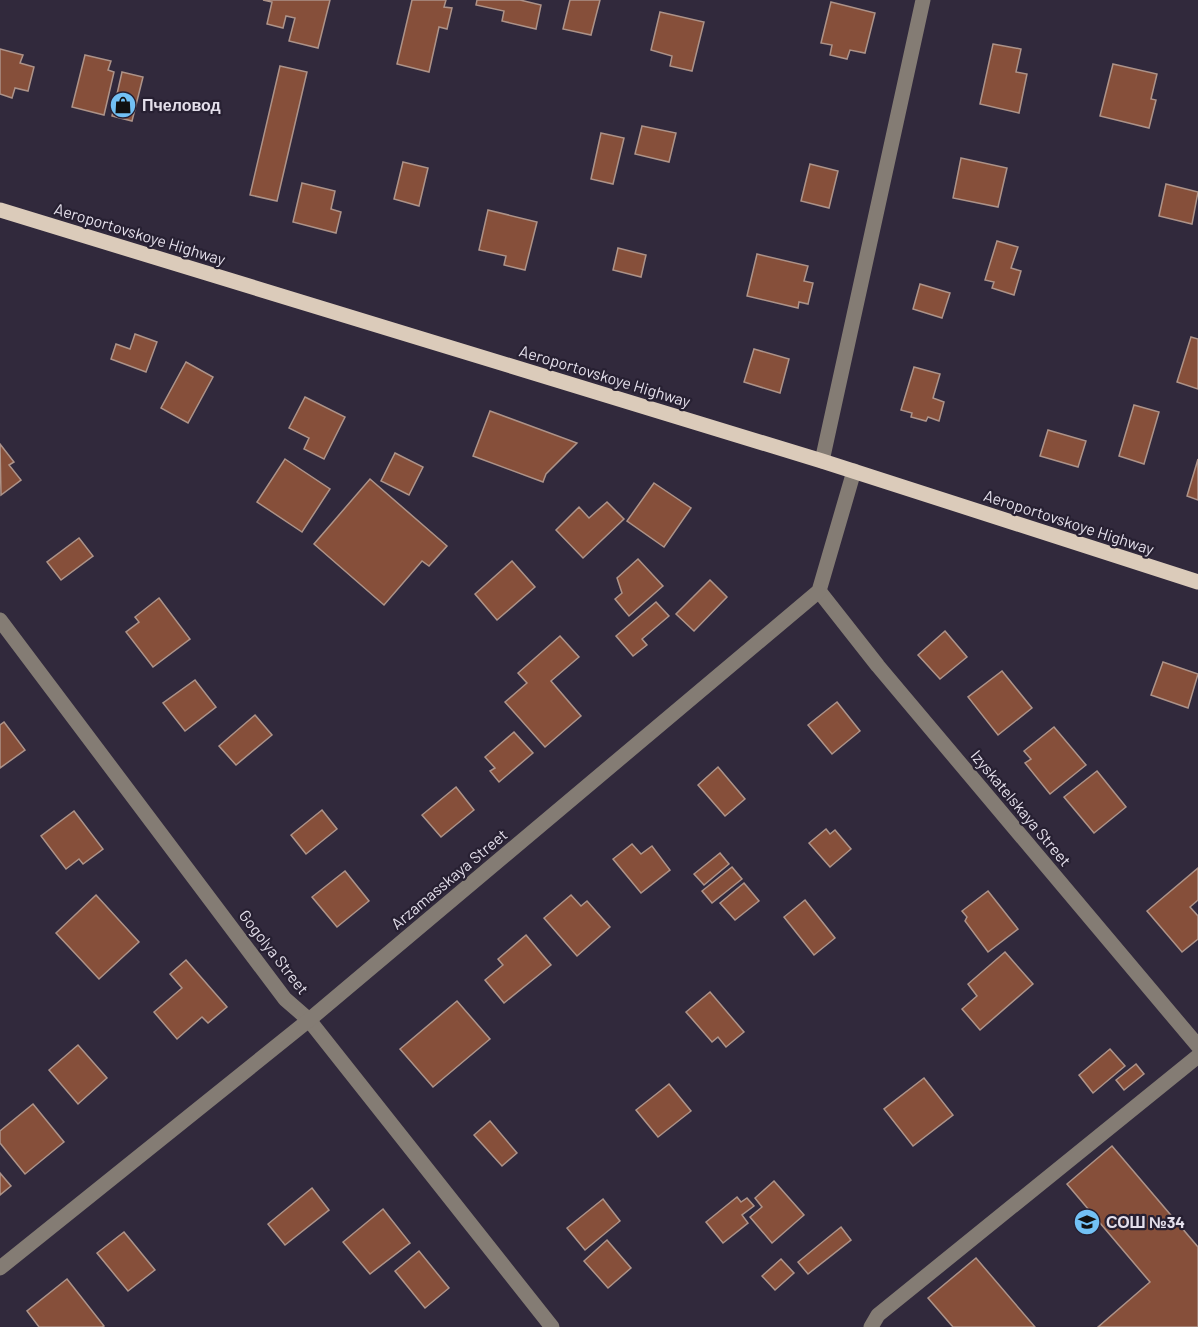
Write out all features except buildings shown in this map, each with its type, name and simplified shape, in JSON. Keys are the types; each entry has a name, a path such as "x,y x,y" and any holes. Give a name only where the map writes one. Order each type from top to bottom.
{"main road":[{"name":"Aeroportovskoye Highway","path":"0,210 822,461 1198,582"}],"street":[{"path":"822,461 923,0"},
{"path":"819,591 854,471"},
{"name":"Arzamasskaya Street","path":"0,1268 309,1020 819,591"},
{"name":"Izyskatelskaya Street","path":"819,591 878,666 1198,1046"},
{"name":"Gogolya Street","path":"0,620 285,999 309,1020 552,1327"},
{"path":"871,1327 878,1315 1198,1056"}],"place":[{"name":"Пчеловод","path":"123,105"},
{"name":"СОШ №34","path":"1087,1222"}]}
